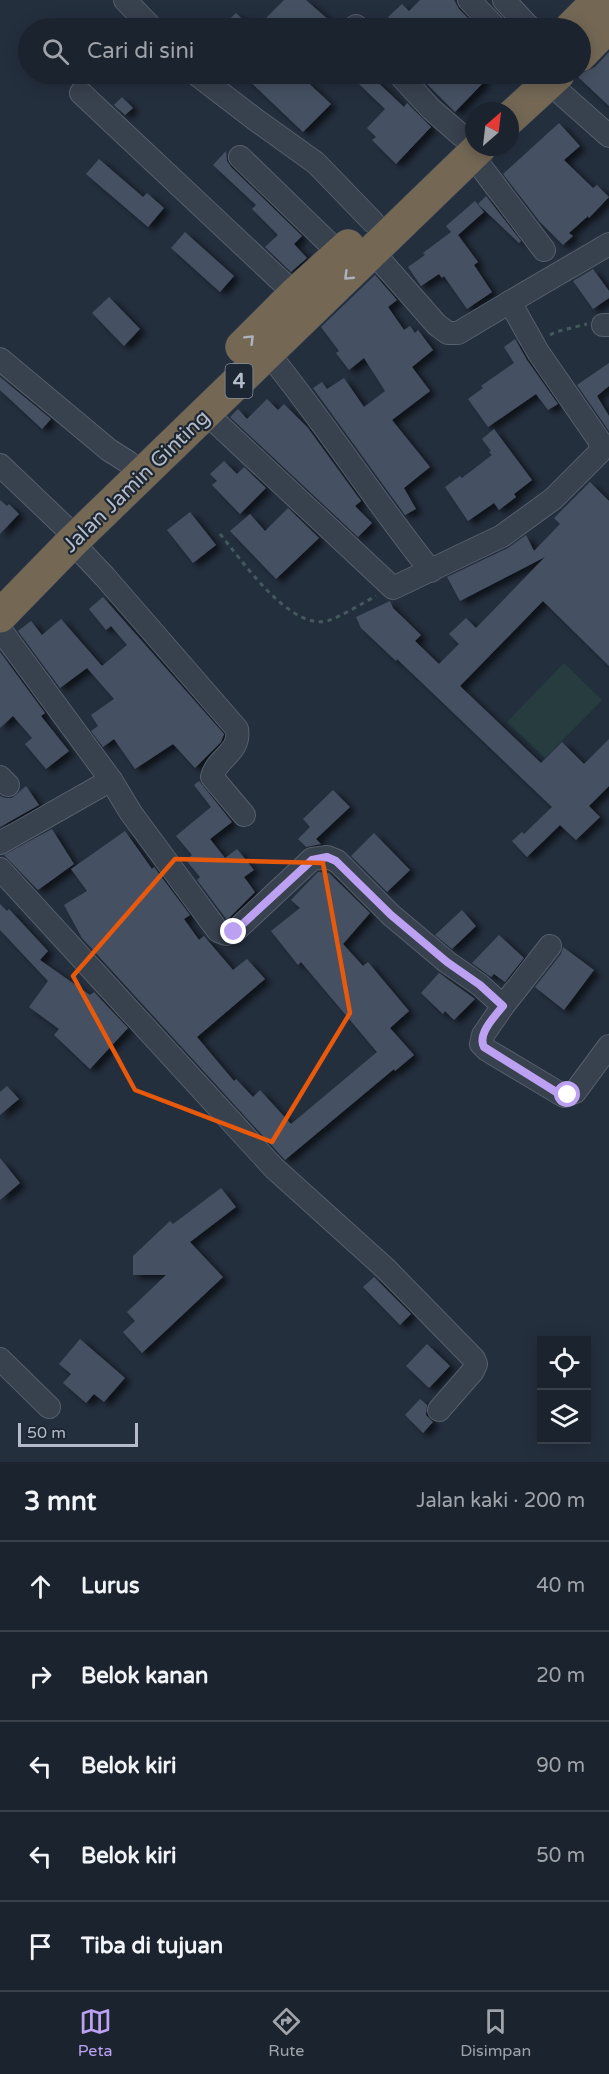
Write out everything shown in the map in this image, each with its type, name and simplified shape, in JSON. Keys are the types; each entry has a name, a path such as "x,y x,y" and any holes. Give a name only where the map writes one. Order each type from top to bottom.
{"highway":[{"path":"581,18 599,0"},
{"path":"591,44 609,25"},
{"path":"502,102 530,84"},
{"path":"519,107 537,84"},
{"name":"Jalan Jamin Ginting","path":"0,587 68,534 206,413 268,353 373,237 465,148"},
{"name":"Jalan Jamin Ginting","path":"0,616 128,462 295,294 340,254 373,237"}],"street":[{"path":"125,0 142,18"},
{"path":"469,0 486,18"},
{"path":"504,0 521,18"},
{"path":"209,84 316,163 437,325 448,333 458,333 609,244"},
{"path":"408,84 431,110 465,136"},
{"path":"552,84 609,136"},
{"path":"81,93 295,294"},
{"path":"482,156 544,250"},
{"path":"240,157 340,254"},
{"path":"206,413 393,588 502,536 604,460 601,443 538,352 510,302"},
{"path":"268,353 305,399 380,506 430,571"},
{"path":"0,359 109,450 128,462"},
{"path":"0,465 68,534 237,729 238,738 235,746 212,777 244,815"},
{"path":"0,629 218,931 226,934 234,932 312,860 321,857 332,858 399,921 503,1006"},
{"path":"0,843 111,780"},
{"path":"3,880 274,1168 386,1269 474,1359 476,1364 473,1371 439,1410"},
{"path":"550,946 503,1006 482,1037 482,1044 561,1095 575,1092 609,1046"},
{"path":"0,1359 49,1407"}],"path":[{"path":"538,352 546,339 555,332 583,324 606,325"},
{"path":"220,534 278,602 299,617 325,621 393,588"}],"highlighted area":[{"path":"175,859 323,863 350,1013 272,1142 135,1090 73,976"}],"green space":[{"path":"564,663 602,700 545,758 507,722"}],"building":[{"path":"284,0 306,0 327,18 266,18"},
{"path":"420,0 454,0 468,18 388,17 402,4 409,11"},
{"path":"236,13 241,18 231,18"},
{"path":"609,52 609,106 585,84 591,84 591,69"},
{"path":"253,84 310,84 331,104 303,132"},
{"path":"359,84 380,84 404,107 407,103 431,127 396,164 372,140 376,137 367,128 385,109"},
{"path":"427,84 482,84 455,112"},
{"path":"122,97 133,108 125,115 114,105"},
{"path":"559,123 580,146 564,160 593,188 597,185 609,197 589,218 588,216 569,233 573,236 563,245 540,222 503,174"},
{"path":"226,151 227,161 231,167 302,236 294,244 307,258 291,272 265,247 278,235 252,209 256,205 213,165"},
{"path":"99,159 143,197 147,193 164,208 148,227 86,174"},
{"path":"486,196 521,241 519,243 478,204"},
{"path":"475,201 484,212 458,235 478,262 474,265 492,292 467,309 444,276 442,278 439,274 421,286 408,267 451,232 446,226"},
{"path":"185,232 234,276 220,292 171,248"},
{"path":"593,269 609,291 609,298 593,309 573,281"},
{"path":"375,275 397,300 388,307 404,330 410,326 415,333 418,330 433,350 412,367 430,391 392,420 430,467 404,488 416,509 405,515 313,388 322,382 327,389 344,378 364,407 385,391 364,358 349,370 336,353 339,351 321,327"},
{"path":"109,297 140,329 124,346 92,313"},
{"path":"515,339 558,404 548,410 536,394 488,427 468,399 483,388 481,386 514,363 504,347"},
{"path":"609,363 609,386 597,396 609,416 609,431 577,385"},
{"path":"0,377 51,419 42,429 0,390"},
{"path":"267,399 278,410 284,404 308,428 361,501 355,506 372,523 358,537 230,417 238,409 247,419"},
{"path":"494,429 532,480 514,494 516,497 499,510 494,503 468,521 445,487 460,476 462,478 492,455 482,439"},
{"path":"224,461 237,474 244,467 266,488 240,514 212,485 217,481 210,474"},
{"path":"590,482 609,501 609,666 543,601 460,686 541,763 562,742 584,764 609,739 609,786 589,806 600,817 576,840 560,825 527,857 512,841 522,832 524,834 552,807 397,659 396,661 361,628 356,617 390,601 393,608 421,635 415,641 439,664 459,644 449,634 466,618 476,628 545,557 460,601 447,577 508,548 526,535 534,551 560,524 554,518"},
{"path":"0,500 7,506 9,504 19,514 0,534"},
{"path":"288,508 319,538 276,579 230,531 250,514 265,531"},
{"path":"190,512 216,545 193,563 167,530"},
{"path":"103,597 224,734 221,742 195,768 173,744 135,769 114,739 103,747 91,731 98,726 91,715 114,699 87,668 60,688 18,631 31,621 42,635 61,619 102,666 127,645 111,626 106,630 89,609"},
{"path":"0,652 45,713 41,716 69,751 46,769 25,744 32,738 13,716 0,728"},
{"path":"199,781 232,822 210,839 225,858 237,849 254,870 244,877 255,892 227,920 197,880 200,877 186,860 192,855 176,836 211,807 194,785"},
{"path":"26,786 39,805 0,827 0,796 12,798"},
{"path":"333,790 350,807 316,839 321,844 306,847 298,839 310,827 303,819"},
{"path":"52,829 74,864 38,890 4,855"},
{"path":"125,831 152,869 154,867 190,915 184,919 199,940 204,936 233,970 247,959 265,979 197,1037 234,1081 236,1079 253,1097 260,1090 291,1124 377,1052 301,962 298,965 271,931 300,908 291,900 318,872 329,873 370,913 343,944 363,966 368,962 409,1011 390,1028 414,1055 285,1160 82,938 64,905 87,891 71,869"},
{"path":"374,833 410,870 387,892 351,856"},
{"path":"0,904 7,911 9,909 48,951 40,960 90,995 94,992 128,1028 90,1069 54,1035 59,1029 29,1007 48,981 0,930"},
{"path":"462,910 476,926 452,949 435,935"},
{"path":"499,935 524,958 505,982 494,974 491,977 472,963"},
{"path":"563,947 594,970 564,1010 535,987 561,954"},
{"path":"439,973 475,999 454,1020 445,1011 443,1014 421,993"},
{"path":"7,1086 19,1099 0,1115 0,1092"},
{"path":"0,1158 20,1183 0,1200"},
{"path":"221,1188 236,1207 190,1242 223,1277 142,1353 123,1332 135,1321 127,1312 166,1275 133,1275 133,1256 170,1221 173,1224"},
{"path":"374,1277 411,1314 400,1325 363,1287"},
{"path":"80,1339 125,1378 104,1402 94,1394 86,1403 63,1383 71,1374 59,1364"},
{"path":"427,1344 450,1366 429,1388 406,1366"},
{"path":"420,1399 427,1405 426,1415 433,1422 423,1433 405,1415"}],"route":[{"path":"234,932 312,860 321,857 332,858 391,915 503,1006 482,1037 484,1047 561,1095 568,1095"}]}
